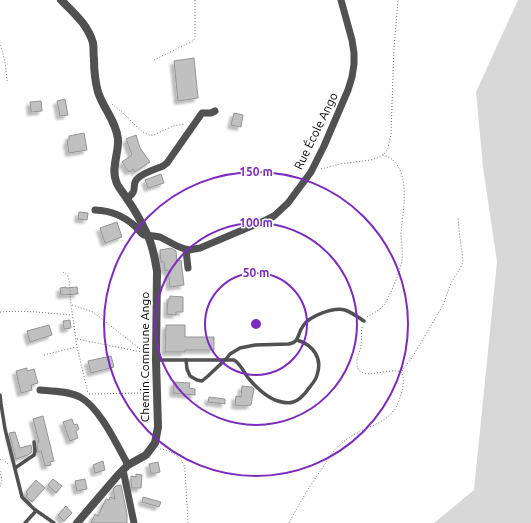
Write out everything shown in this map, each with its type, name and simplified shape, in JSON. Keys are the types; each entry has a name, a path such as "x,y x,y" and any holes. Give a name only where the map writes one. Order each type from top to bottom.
{"street":[{"name":"Chemin Commune Ango","path":"61,0 82,22 93,44 96,85 101,102 114,123 116,130 118,144 114,174 115,178 148,235 155,258 157,271 156,360 158,427 155,443 151,449"},
{"name":"Rue École Ango","path":"186,250 200,248 274,216 288,203 311,172 336,120 352,77 354,53 342,0"},
{"path":"127,198 134,191 134,183 137,178 167,163 195,123 200,110 208,113 215,111"},
{"path":"94,210 115,213 134,226 145,236 160,237 186,250 188,268"},
{"path":"40,390 79,397 91,405 104,423 126,467 134,523"},
{"path":"76,523 126,467 146,455 151,449"}],"lane":[{"path":"186,360 190,376 202,381 230,354 240,348 255,345 294,343 297,340 303,326 314,316 336,310 344,310 364,321"},
{"path":"156,360 234,360 250,380 267,396 276,400 292,402 300,399 307,392 317,376 319,367 317,357 310,345 297,340"},
{"path":"0,395 0,404 5,429 22,496 36,511 54,523"},
{"path":"15,468 34,455 34,442"},
{"path":"25,523 36,511"}],"path":[{"path":"154,60 195,39 195,0"},
{"path":"311,172 340,164 371,160 380,157 388,148 391,134 394,47 398,0"},
{"path":"0,45 6,65 7,81"},
{"path":"101,102 105,101 113,105 143,132 149,135 154,135 173,126 195,123"},
{"path":"289,523 320,470 340,445 357,432 376,424 388,416 394,410 401,397 404,378 401,372 396,370 367,374 360,372 357,369 364,321 368,316 378,311 385,304 400,271 402,260 401,236 404,200 402,179 397,165 392,159 383,154"},
{"path":"401,372 413,356 443,305 451,283 461,267 463,260 458,218"},
{"path":"63,272 68,276 69,280 72,316 77,347 88,394 142,393 147,390 148,366"},
{"path":"71,305 93,312 144,352"},
{"path":"0,312 14,310 32,311 72,316"},
{"path":"76,338 148,353"},
{"path":"44,355 77,347"},
{"path":"151,449 162,449 179,457 183,462 185,470 188,523"},
{"path":"0,460 4,460 15,468"},
{"path":"0,471 2,480 0,487"}],"shaded area":[{"path":"518,0 531,0 531,523 434,523 474,490 497,262 483,167 476,92"}],"building":[{"path":"194,58 198,98 178,101 174,61"},
{"path":"65,99 68,115 60,116 57,101"},
{"path":"41,101 42,111 31,112 30,102"},
{"path":"234,113 243,115 241,127 231,125"},
{"path":"84,133 87,150 69,153 67,141 69,140 69,136"},
{"path":"136,135 140,148 150,162 135,172 133,169 129,172 122,162 132,155 126,139"},
{"path":"161,174 164,183 148,188 145,180"},
{"path":"79,212 88,213 87,220 78,219"},
{"path":"117,222 122,237 105,243 100,228"},
{"path":"171,248 176,251 177,261 181,260 184,285 170,287 168,270 165,271 164,262 161,262 160,250"},
{"path":"77,287 78,294 61,295 60,288"},
{"path":"170,296 183,297 183,312 176,312 176,315 167,314 168,299 170,299"},
{"path":"70,320 71,328 64,329 63,321"},
{"path":"49,325 52,335 30,342 27,331"},
{"path":"166,325 185,325 185,337 214,337 214,350 165,352"},
{"path":"111,356 114,367 91,373 88,361"},
{"path":"27,368 27,371 34,369 38,383 31,385 32,390 21,393 16,371"},
{"path":"174,382 190,383 189,388 195,389 195,395 173,393"},
{"path":"242,386 252,387 254,389 251,405 235,405 236,396 241,397"},
{"path":"209,397 225,399 225,404 208,402"},
{"path":"43,416 54,461 50,462 51,465 45,466 41,451 38,452 37,443 39,442 33,419"},
{"path":"72,419 74,425 77,424 79,429 76,431 78,438 70,441 63,422"},
{"path":"15,432 20,448 31,445 32,451 28,455 16,459 9,433"},
{"path":"103,461 105,470 95,473 93,465"},
{"path":"158,462 160,472 151,474 149,464"},
{"path":"136,474 142,475 141,488 132,488 131,476 136,477"},
{"path":"53,479 62,486 56,493 48,485"},
{"path":"85,479 87,489 77,491 75,481"},
{"path":"36,480 45,488 32,502 26,496 28,494 26,492"},
{"path":"121,485 127,514 127,523 91,523 95,514 98,516 106,499 109,500 110,497 115,499 113,489 116,486"},
{"path":"143,497 161,502 159,507 142,502"},
{"path":"66,506 72,513 64,521 58,515"}]}
